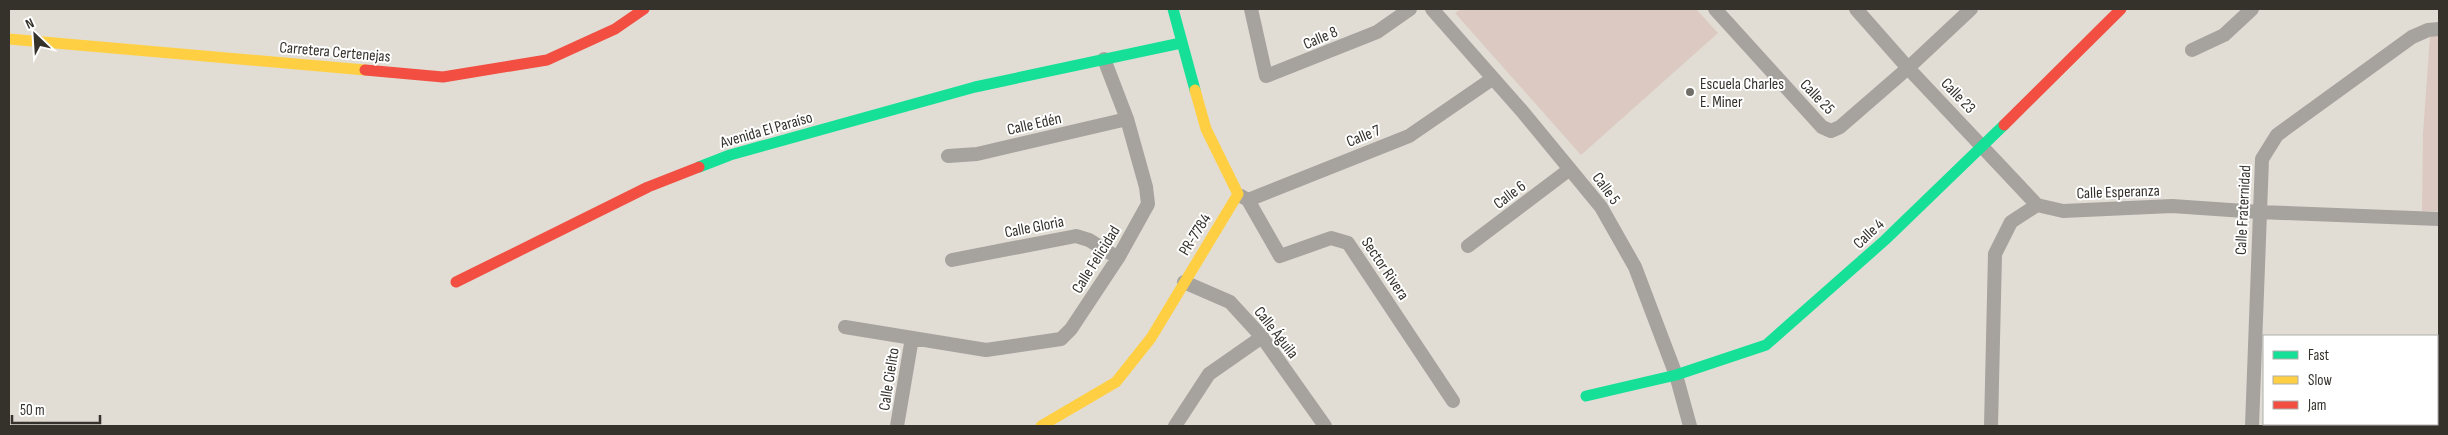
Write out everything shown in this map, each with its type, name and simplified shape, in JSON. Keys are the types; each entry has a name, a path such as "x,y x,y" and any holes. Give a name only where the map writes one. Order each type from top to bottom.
{"street":[{"name":"Carretera Certenejas","path":"9,39 443,77 547,60 615,29 644,9"},
{"path":"1173,9 1206,129 1243,197"},
{"name":"Calle 8","path":"1251,9 1266,76 1377,32 1410,9"},
{"name":"Calle 5","path":"1432,9 1601,207 1635,267 1676,375 1690,426"},
{"name":"Calle 25","path":"1715,9 1822,127 1831,131 1840,127 1908,68"},
{"name":"Calle 23","path":"1856,9 1908,68 1984,146 2037,205"},
{"path":"1908,68 1971,9"},
{"name":"Calle 4","path":"1586,396 1676,375 1766,345 1873,251 1984,146 2121,9"},
{"path":"2192,50 2224,35 2252,9"},
{"name":"Calle Fraternidad","path":"2252,426 2258,404 2259,212 2262,159 2277,135 2412,37 2428,30 2439,29"},
{"path":"1104,59 1181,43"},
{"name":"Calle Felicidad","path":"845,327 986,350 1061,339 1070,329 1118,258 1148,204 1146,187 1128,119 1104,59"},
{"name":"Avenida El Paraíso","path":"456,282 648,188 730,155 975,87 1104,59"},
{"name":"Calle 7","path":"1243,197 1409,136 1492,79"},
{"name":"Calle Edén","path":"948,156 978,154 1128,119"},
{"name":"Calle 6","path":"1468,246 1570,169"},
{"name":"PR-7784","path":"1041,426 1116,382 1151,338 1184,282 1243,197"},
{"name":"Sector Rivera","path":"1243,197 1280,256 1331,238 1348,243 1453,401"},
{"path":"1991,426 1995,254 2011,222 2037,205"},
{"name":"Calle Esperanza","path":"2037,205 2063,210 2172,206 2259,212 2439,219"},
{"name":"Calle Gloria","path":"952,260 1076,236 1089,240 1118,258"},
{"name":"Calle Águila","path":"1184,282 1230,302 1262,337 1320,424"},
{"path":"1174,426 1209,374 1262,337"},
{"name":"Calle Cielito","path":"897,426 912,338"}],"shaded area":[{"path":"1461,9 1696,9 1718,33 1581,155 1455,13"},
{"path":"2439,33 2439,211 2422,211 2423,134 2430,36"}],"traffic: fast":[{"path":"1173,9 1195,90"},
{"path":"699,167 730,155 975,87 1181,43"},
{"path":"1586,396 1676,375 1766,345 1885,240 2004,125"}],"traffic: slow":[{"path":"9,39 365,70"},
{"path":"1041,426 1116,382 1151,338 1238,194 1206,129 1195,90"}],"traffic: jam":[{"path":"365,70 443,77 547,60 615,29 644,9"},
{"path":"2004,125 2121,9"},
{"path":"456,282 648,187 699,167"}],"place":[{"name":"Escuela Charles E. Miner","path":"1690,92"}]}
